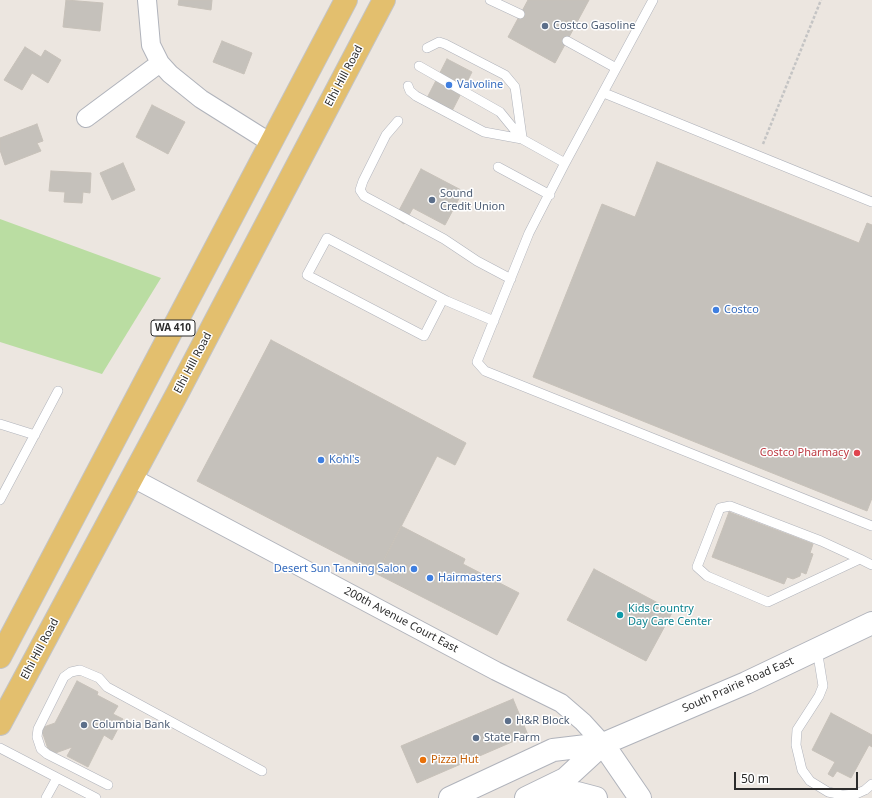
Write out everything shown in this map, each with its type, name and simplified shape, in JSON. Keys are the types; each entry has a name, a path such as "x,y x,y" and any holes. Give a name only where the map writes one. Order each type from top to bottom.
{"main road":[{"name":"WA 410","path":"0,657 346,0"},
{"name":"Elhi Hill Road","path":"0,724 131,477 178,394 384,0"},
{"name":"South Prairie Road East","path":"450,798 552,750 603,744 746,683 872,623"},
{"name":"South Prairie Road East","path":"526,798 565,779 603,744"},
{"name":"200th Avenue Court East","path":"603,744 640,798"},
{"path":"555,798 577,793 596,798"}],"street":[{"path":"147,0 152,45 160,63 170,74 201,99 271,143"},
{"path":"86,118 160,63"},
{"name":"200th Avenue Court East","path":"131,477 561,703 583,722 603,744"}],"lane":[{"path":"490,0 520,14"},
{"path":"653,0 565,163 530,233 477,362 486,370 872,526"},
{"path":"567,41 616,68"},
{"path":"427,48 439,42 445,44 505,75 515,87 517,94 522,138"},
{"path":"419,66 500,112 522,138 565,163"},
{"path":"408,86 410,91 416,96 484,132 522,138"},
{"path":"604,93 872,202"},
{"path":"398,121 386,135 363,180 360,190 364,196 511,279"},
{"path":"498,166 550,195"},
{"path":"443,299 424,336 307,275 326,238 443,299 494,321"},
{"path":"0,500 58,391"},
{"path":"0,424 35,435"},
{"path":"860,559 768,602 708,576 697,567 720,508 730,506 821,541 860,559 872,565"},
{"path":"817,649 823,686 820,696 797,730 796,745 802,770 810,781 828,792 842,795 856,794 865,790 872,784"},
{"path":"108,785 47,754 41,749 37,737 38,729 64,678 70,672 80,670 99,678 107,687 262,771"},
{"path":"0,748 96,798"},
{"path":"46,798 57,778"}],"path":[{"path":"758,156 820,0"}],"green space":[{"path":"0,219 161,278 102,374 0,342"}],"building":[{"path":"66,0 103,3 100,31 63,27"},
{"path":"179,0 212,0 211,10 178,5"},
{"name":"Costco Gasoline","path":"528,0 589,0 555,63 508,37"},
{"path":"222,41 252,53 244,74 213,62"},
{"path":"25,47 41,57 45,50 61,60 48,83 32,73 22,90 4,80"},
{"name":"Valvoline","path":"447,59 472,72 452,111 427,98"},
{"path":"152,105 185,122 168,154 136,137"},
{"path":"37,124 43,141 37,143 41,151 5,165 0,150 0,138"},
{"name":"Costco","path":"657,162 859,243 867,223 872,225 872,498 867,511 533,377 602,204 635,217"},
{"path":"123,163 135,190 112,200 100,173"},
{"name":"Sound Credit Union","path":"421,169 463,191 445,225 413,208 404,224 395,218"},
{"path":"51,171 91,173 90,193 83,192 82,203 64,202 65,192 49,191"},
{"name":"Kohl's","path":"271,340 466,443 455,465 437,456 377,574 197,481"},
{"path":"729,512 813,544 810,553 813,554 806,574 801,572 800,576 793,579 787,577 784,584 712,557"},
{"path":"401,526 465,559 463,564 519,593 497,635 377,574"},
{"name":"Kids Country Day Care Center","path":"594,569 673,611 646,661 567,620"},
{"name":"Columbia Bank","path":"77,681 98,692 97,695 118,706 113,714 123,719 112,740 104,735 88,767 67,756 72,747 50,755 41,728 55,723"},
{"path":"513,699 528,735 417,783 401,746"},
{"path":"831,713 872,735 872,747 869,745 851,778 837,771 833,777 828,774 835,762 812,750"}],"place":[{"name":"Costco Gasoline","path":"545,26"},
{"name":"Valvoline","path":"449,85"},
{"name":"Sound Credit Union","path":"432,200"},
{"name":"Costco","path":"716,310"},
{"name":"Costco Pharmacy","path":"857,453"},
{"name":"Kohl's","path":"321,460"},
{"name":"Desert Sun Tanning Salon","path":"414,569"},
{"name":"Hairmasters","path":"430,578"},
{"name":"Kids Country Day Care Center","path":"620,615"},
{"name":"H&R Block","path":"508,721"},
{"name":"Columbia Bank","path":"84,725"},
{"name":"State Farm","path":"476,738"},
{"name":"Pizza Hut","path":"423,760"}]}
